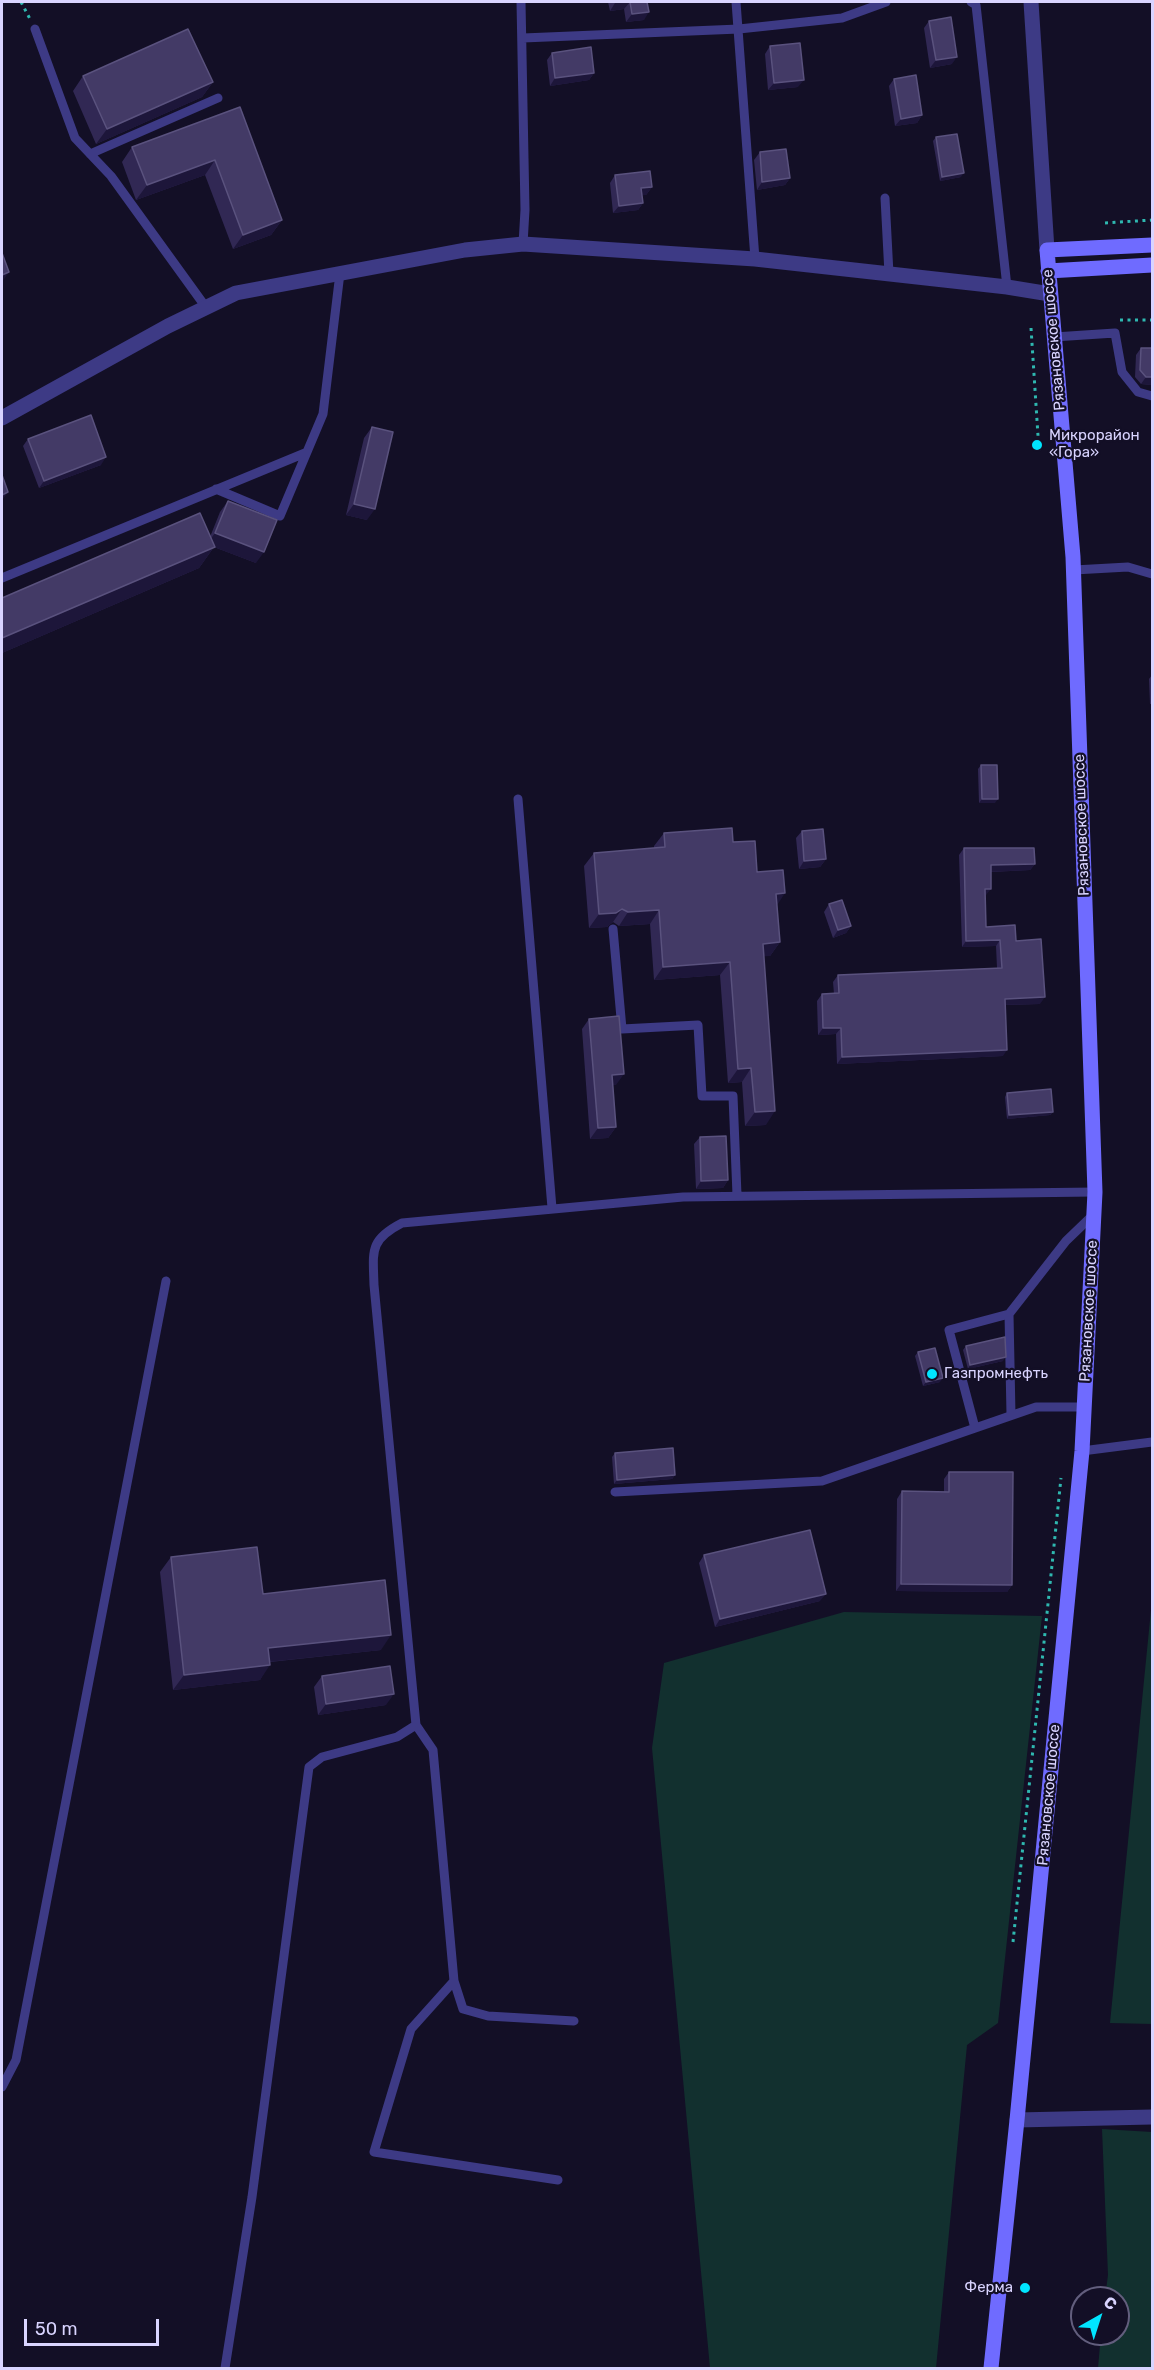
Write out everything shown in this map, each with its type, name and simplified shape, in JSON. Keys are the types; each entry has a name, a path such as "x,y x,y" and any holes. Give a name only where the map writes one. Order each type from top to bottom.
{"main road":[{"path":"1047,250 1152,245"},
{"name":"Рязановское шоссе","path":"991,2368 1082,1451 1095,1192 1074,570 1047,250"},
{"path":"1048,271 1152,265"}],"street":[{"path":"1031,2 1047,250"},
{"path":"2,418 206,306 236,293 465,250 523,244 755,259 1007,287 1050,294"},
{"path":"1017,2120 1152,2117"}],"lane":[{"path":"521,2 525,210 523,244"},
{"path":"735,2 739,29 755,259"},
{"path":"523,38 739,29 842,18 886,2"},
{"path":"971,2 976,5 1007,287"},
{"path":"35,29 75,138 111,176 206,306"},
{"path":"90,154 218,98"},
{"path":"885,198 889,274"},
{"path":"216,489 280,516 323,414 340,273"},
{"path":"1054,337 1115,333 1122,372 1138,392 1152,396"},
{"path":"2,578 305,453"},
{"path":"1074,570 1128,567 1152,573"},
{"path":"518,799 552,1208"},
{"path":"613,929 622,1029 698,1025 702,1096 733,1096 737,1195"},
{"path":"574,2021 488,2016 463,2009 454,1981 433,1750 416,1725 374,1285 373,1251 384,1232 402,1222 552,1208 737,1195 1095,1192"},
{"path":"975,1428 949,1330 1009,1314 1066,1241 1094,1215"},
{"path":"2,2086 16,2060 166,1281"},
{"path":"1009,1314 1011,1415"},
{"path":"615,1492 822,1480 1036,1407 1085,1407"},
{"path":"1082,1451 1152,1442"},
{"path":"225,2368 252,2197 309,1767 322,1757 397,1737 416,1725"},
{"path":"454,1981 411,2029 374,2152 558,2180"}],"path":[{"path":"21,2 35,29"},
{"path":"1105,223 1152,220"},
{"path":"1109,321 1152,320"},
{"path":"1031,328 1039,451"},
{"path":"1013,1942 1061,1478"}],"green space":[{"path":"1152,1600 1152,2024 1110,2023"},
{"path":"844,1612 1042,1616 998,2023 967,2045 936,2368 710,2368 652,1748 664,1663"},
{"path":"1102,2129 1152,2132 1152,2368 1098,2368 1100,2346 1130,2346 1130,2286 1107,2286"}],"building":[{"path":"630,2 647,2 649,12 632,14"},
{"path":"951,17 957,57 936,60 929,21"},
{"path":"188,29 213,82 107,129 83,76"},
{"path":"800,43 804,80 774,83 770,46"},
{"path":"591,47 594,73 555,78 552,53"},
{"path":"916,75 922,115 901,119 894,79"},
{"path":"240,107 282,220 243,235 215,160 147,185 132,147"},
{"path":"957,134 964,173 942,177 936,137"},
{"path":"786,149 790,178 762,182 760,152"},
{"path":"650,171 652,187 641,188 643,203 619,206 615,175"},
{"path":"2,253 9,272 2,275"},
{"path":"1141,348 1152,348 1152,377 1146,377 1140,370"},
{"path":"91,415 106,457 44,481 28,439"},
{"path":"372,427 393,432 375,509 354,504"},
{"path":"2,475 8,492 2,495"},
{"path":"228,501 277,520 264,552 215,533"},
{"path":"200,513 215,547 2,638 2,598"},
{"path":"981,765 997,765 998,799 982,799"},
{"path":"732,828 733,842 755,841 757,872 783,870 785,893 776,894 780,942 763,944 775,1111 755,1112 751,1068 738,1069 730,962 663,967 659,910 628,912 622,909 616,913 599,914 594,853 665,847 664,833"},
{"path":"823,829 826,859 804,861 802,831"},
{"path":"964,848 1034,848 1035,864 991,865 991,889 985,889 986,927 1015,925 1016,941 1041,939 1045,997 1005,999 1007,1050 842,1057 841,1028 823,1028 822,994 839,993 838,975 1002,968 1000,940 966,941"},
{"path":"842,900 851,926 838,930 829,904"},
{"path":"619,1016 624,1074 612,1075 616,1127 598,1128 589,1019"},
{"path":"1051,1089 1053,1112 1009,1115 1007,1093"},
{"path":"726,1136 728,1180 701,1181 700,1137"},
{"path":"1005,1337 1006,1357 970,1365 966,1346"},
{"path":"935,1348 943,1378 926,1382 918,1352"},
{"path":"673,1448 675,1475 617,1480 615,1453"},
{"path":"949,1472 1013,1472 1012,1585 901,1584 902,1491 949,1492"},
{"path":"810,1530 826,1594 720,1619 704,1555"},
{"path":"257,1547 263,1594 385,1580 391,1635 268,1648 270,1665 184,1675 171,1557"},
{"path":"390,1666 394,1694 326,1704 322,1676"}],"place":[{"name":"Микрорайон «Гора»","path":"1037,445"},
{"name":"Газпромнефть","path":"932,1374"},
{"name":"Ферма","path":"1025,2288"}]}
